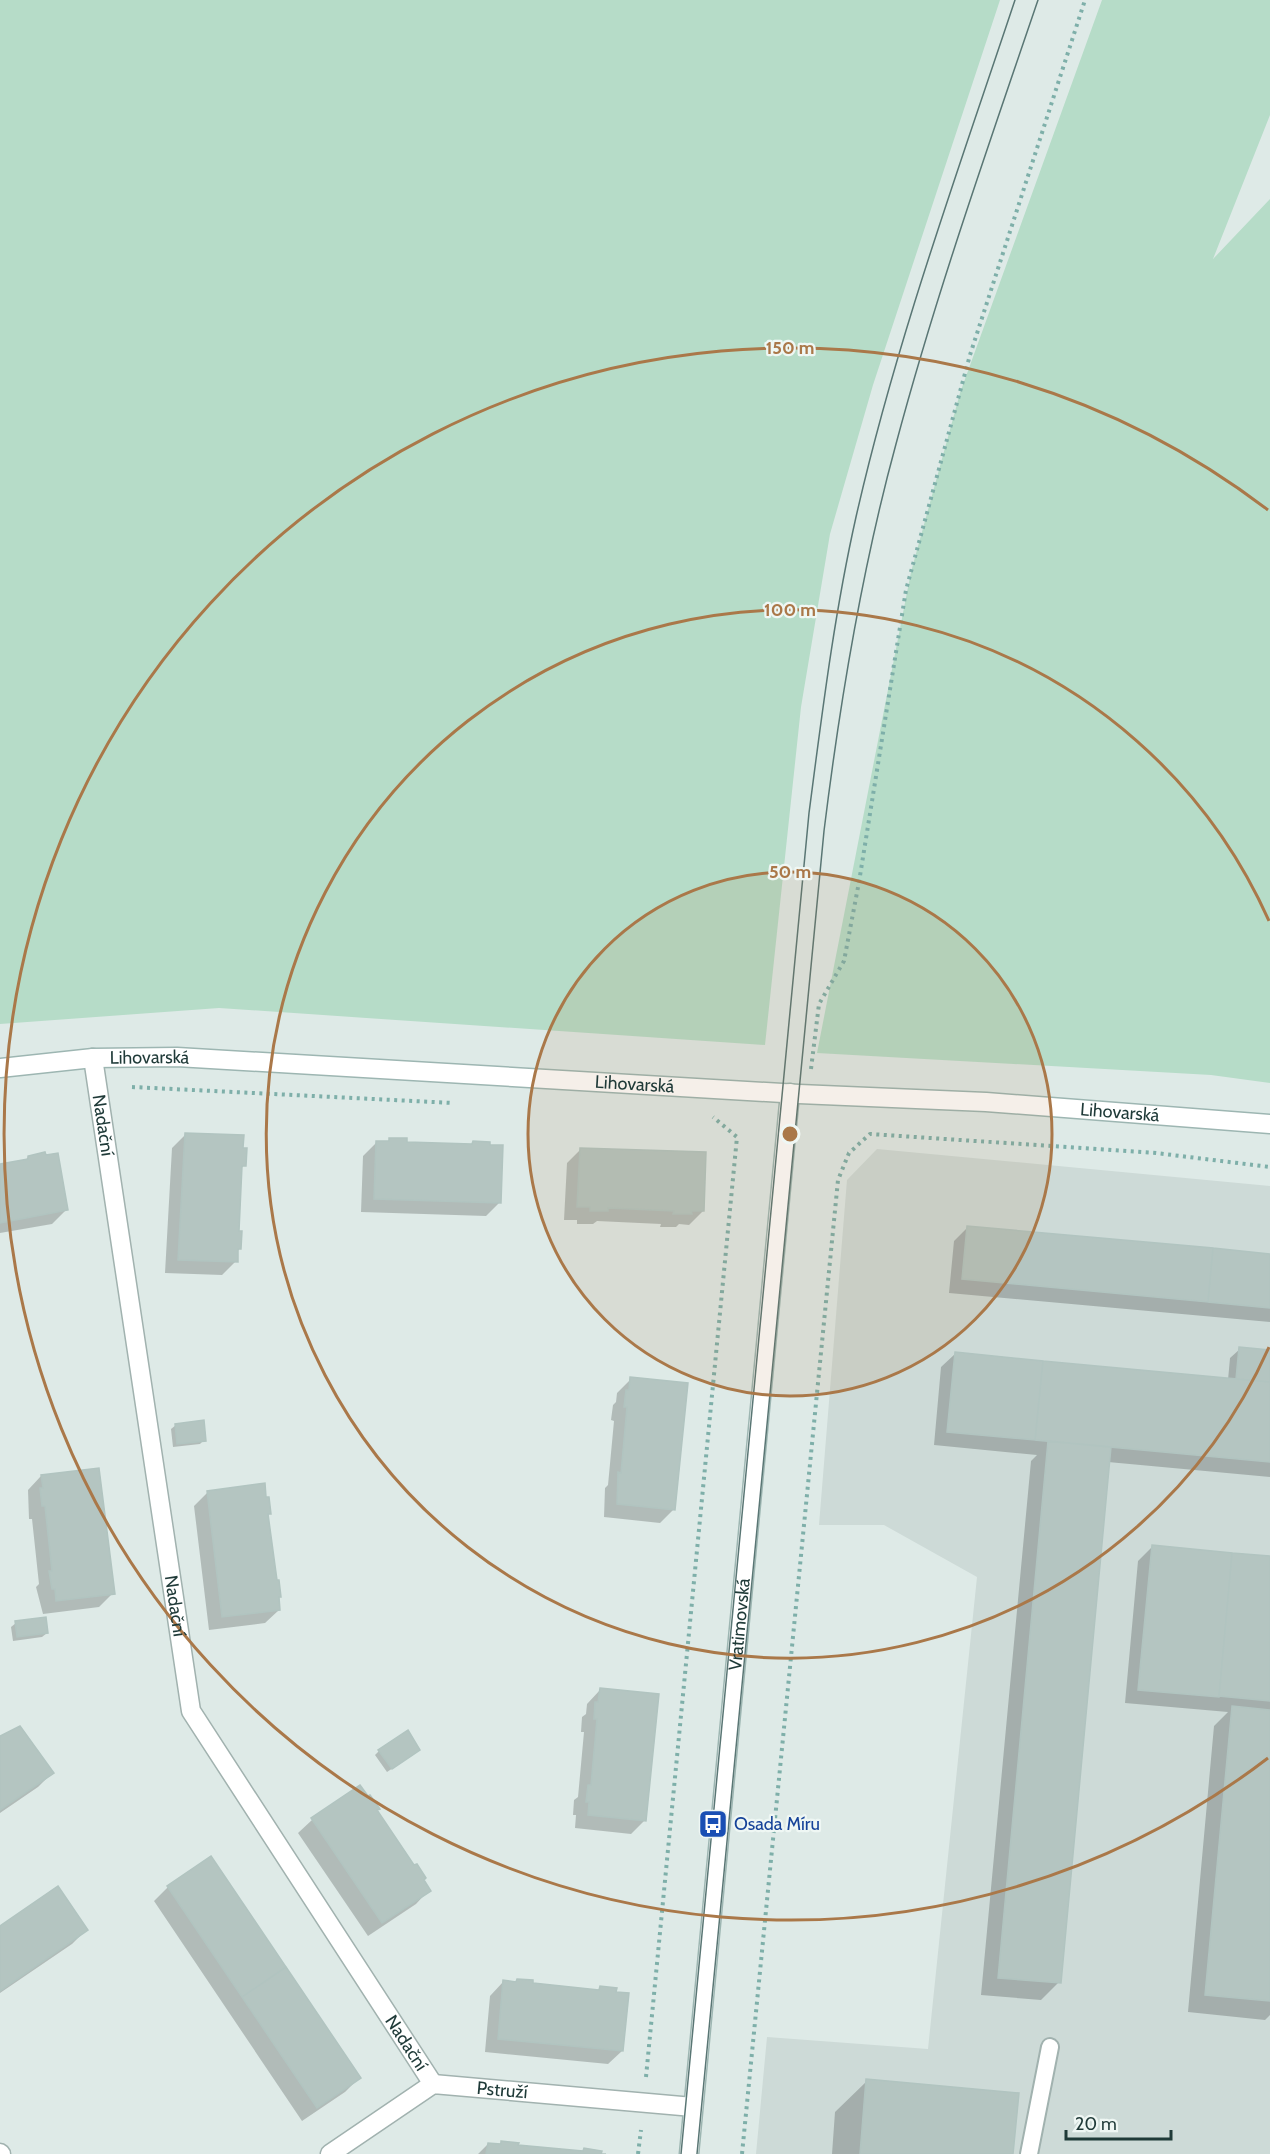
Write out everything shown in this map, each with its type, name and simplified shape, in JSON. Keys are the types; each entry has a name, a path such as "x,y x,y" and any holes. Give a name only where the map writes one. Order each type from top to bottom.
{"street":[{"name":"Lihovarská","path":"0,1068 93,1058 177,1057 986,1102 1270,1124"},
{"name":"Nadační","path":"93,1058 190,1711 433,2084"},
{"name":"Vratimovská","path":"688,2154 799,1093"},
{"name":"Pstruží","path":"433,2084 693,2107"},
{"path":"330,2154 433,2084"}],"lane":[{"path":"1029,2154 1050,2047"}],"path":[{"path":"799,1093 819,1004 844,961 906,590 970,355 1085,0"},
{"path":"98,1090 132,1087 465,1104"},
{"path":"638,2154 737,1137 714,1117 702,1116"},
{"path":"742,2154 838,1180 849,1153 870,1134 1156,1153 1270,1167"}],"shaded area":[{"path":"877,1149 1270,1186 1270,2154 756,2154 767,2037 928,2049 977,1577 884,1525 819,1525 847,1180"}],"green space":[{"path":"0,0 1000,0 873,385 830,534 801,707 765,1045 219,1008 0,1024"},
{"path":"1102,0 1270,0 1270,115 1213,259 1270,199 1270,1083 1211,1075 817,1053 911,572 960,393"}],"building":[{"path":"185,1133 244,1135 243,1148 247,1148 246,1166 242,1166 239,1231 242,1231 238,1262 178,1260"},
{"path":"389,1138 407,1138 407,1142 472,1144 473,1141 503,1145 501,1203 374,1199 376,1141 389,1141"},
{"path":"580,1148 706,1152 704,1211 691,1211 692,1214 673,1214 674,1211 608,1208 608,1211 590,1211 590,1207 577,1207"},
{"path":"45,1152 46,1155 58,1153 68,1210 0,1223 0,1164 28,1159 28,1156"},
{"path":"967,1226 1213,1248 1208,1302 962,1279"},
{"path":"1213,1248 1270,1254 1270,1308 1208,1302"},
{"path":"1239,1347 1270,1350 1270,1382 1236,1379"},
{"path":"955,1352 1043,1361 1035,1440 947,1432"},
{"path":"1043,1361 1270,1382 1270,1462 1035,1440"},
{"path":"630,1377 688,1383 675,1510 617,1504 618,1472 621,1473 627,1407 624,1407"},
{"path":"204,1420 206,1441 177,1444 175,1424"},
{"path":"1048,1441 1111,1447 1061,1983 998,1978"},
{"path":"99,1468 115,1594 56,1601 49,1571 52,1571 45,1506 42,1506 41,1475"},
{"path":"265,1483 266,1497 269,1497 271,1514 268,1514 277,1580 279,1580 280,1610 222,1617 207,1491"},
{"path":"1152,1545 1232,1553 1219,1697 1138,1690"},
{"path":"1232,1553 1270,1556 1270,1701 1219,1696"},
{"path":"46,1617 48,1633 17,1637 15,1621"},
{"path":"600,1688 659,1694 646,1821 588,1815 589,1802 586,1802 588,1785 591,1785 597,1719 594,1719 595,1702 598,1702"},
{"path":"1232,1706 1270,1710 1270,2001 1205,1995"},
{"path":"20,1726 54,1773 0,1810 0,1736"},
{"path":"408,1730 420,1750 392,1769 378,1750"},
{"path":"360,1785 380,1809 377,1810 414,1865 417,1864 431,1891 382,1923 311,1818"},
{"path":"211,1856 286,1967 242,1997 167,1886"},
{"path":"58,1886 88,1930 0,1991 0,1926"},
{"path":"286,1967 361,2078 317,2108 242,1997"},
{"path":"517,1979 533,1980 533,1983 599,1990 600,1986 617,1988 616,1992 629,1993 623,2051 498,2039 503,1980 516,1982"},
{"path":"866,2079 1019,2093 1013,2154 860,2154"},
{"path":"501,2141 519,2143 518,2145 602,2151 601,2154 486,2154 488,2143 501,2144"}],"tram line":[{"path":"681,2154 809,813 829,665 856,517 890,386 929,257 1015,0"},
{"path":"697,2154 824,831 837,734 872,540 912,388 963,221 1038,0"}],"place":[{"name":"Osada Míru","path":"713,1824"}]}
